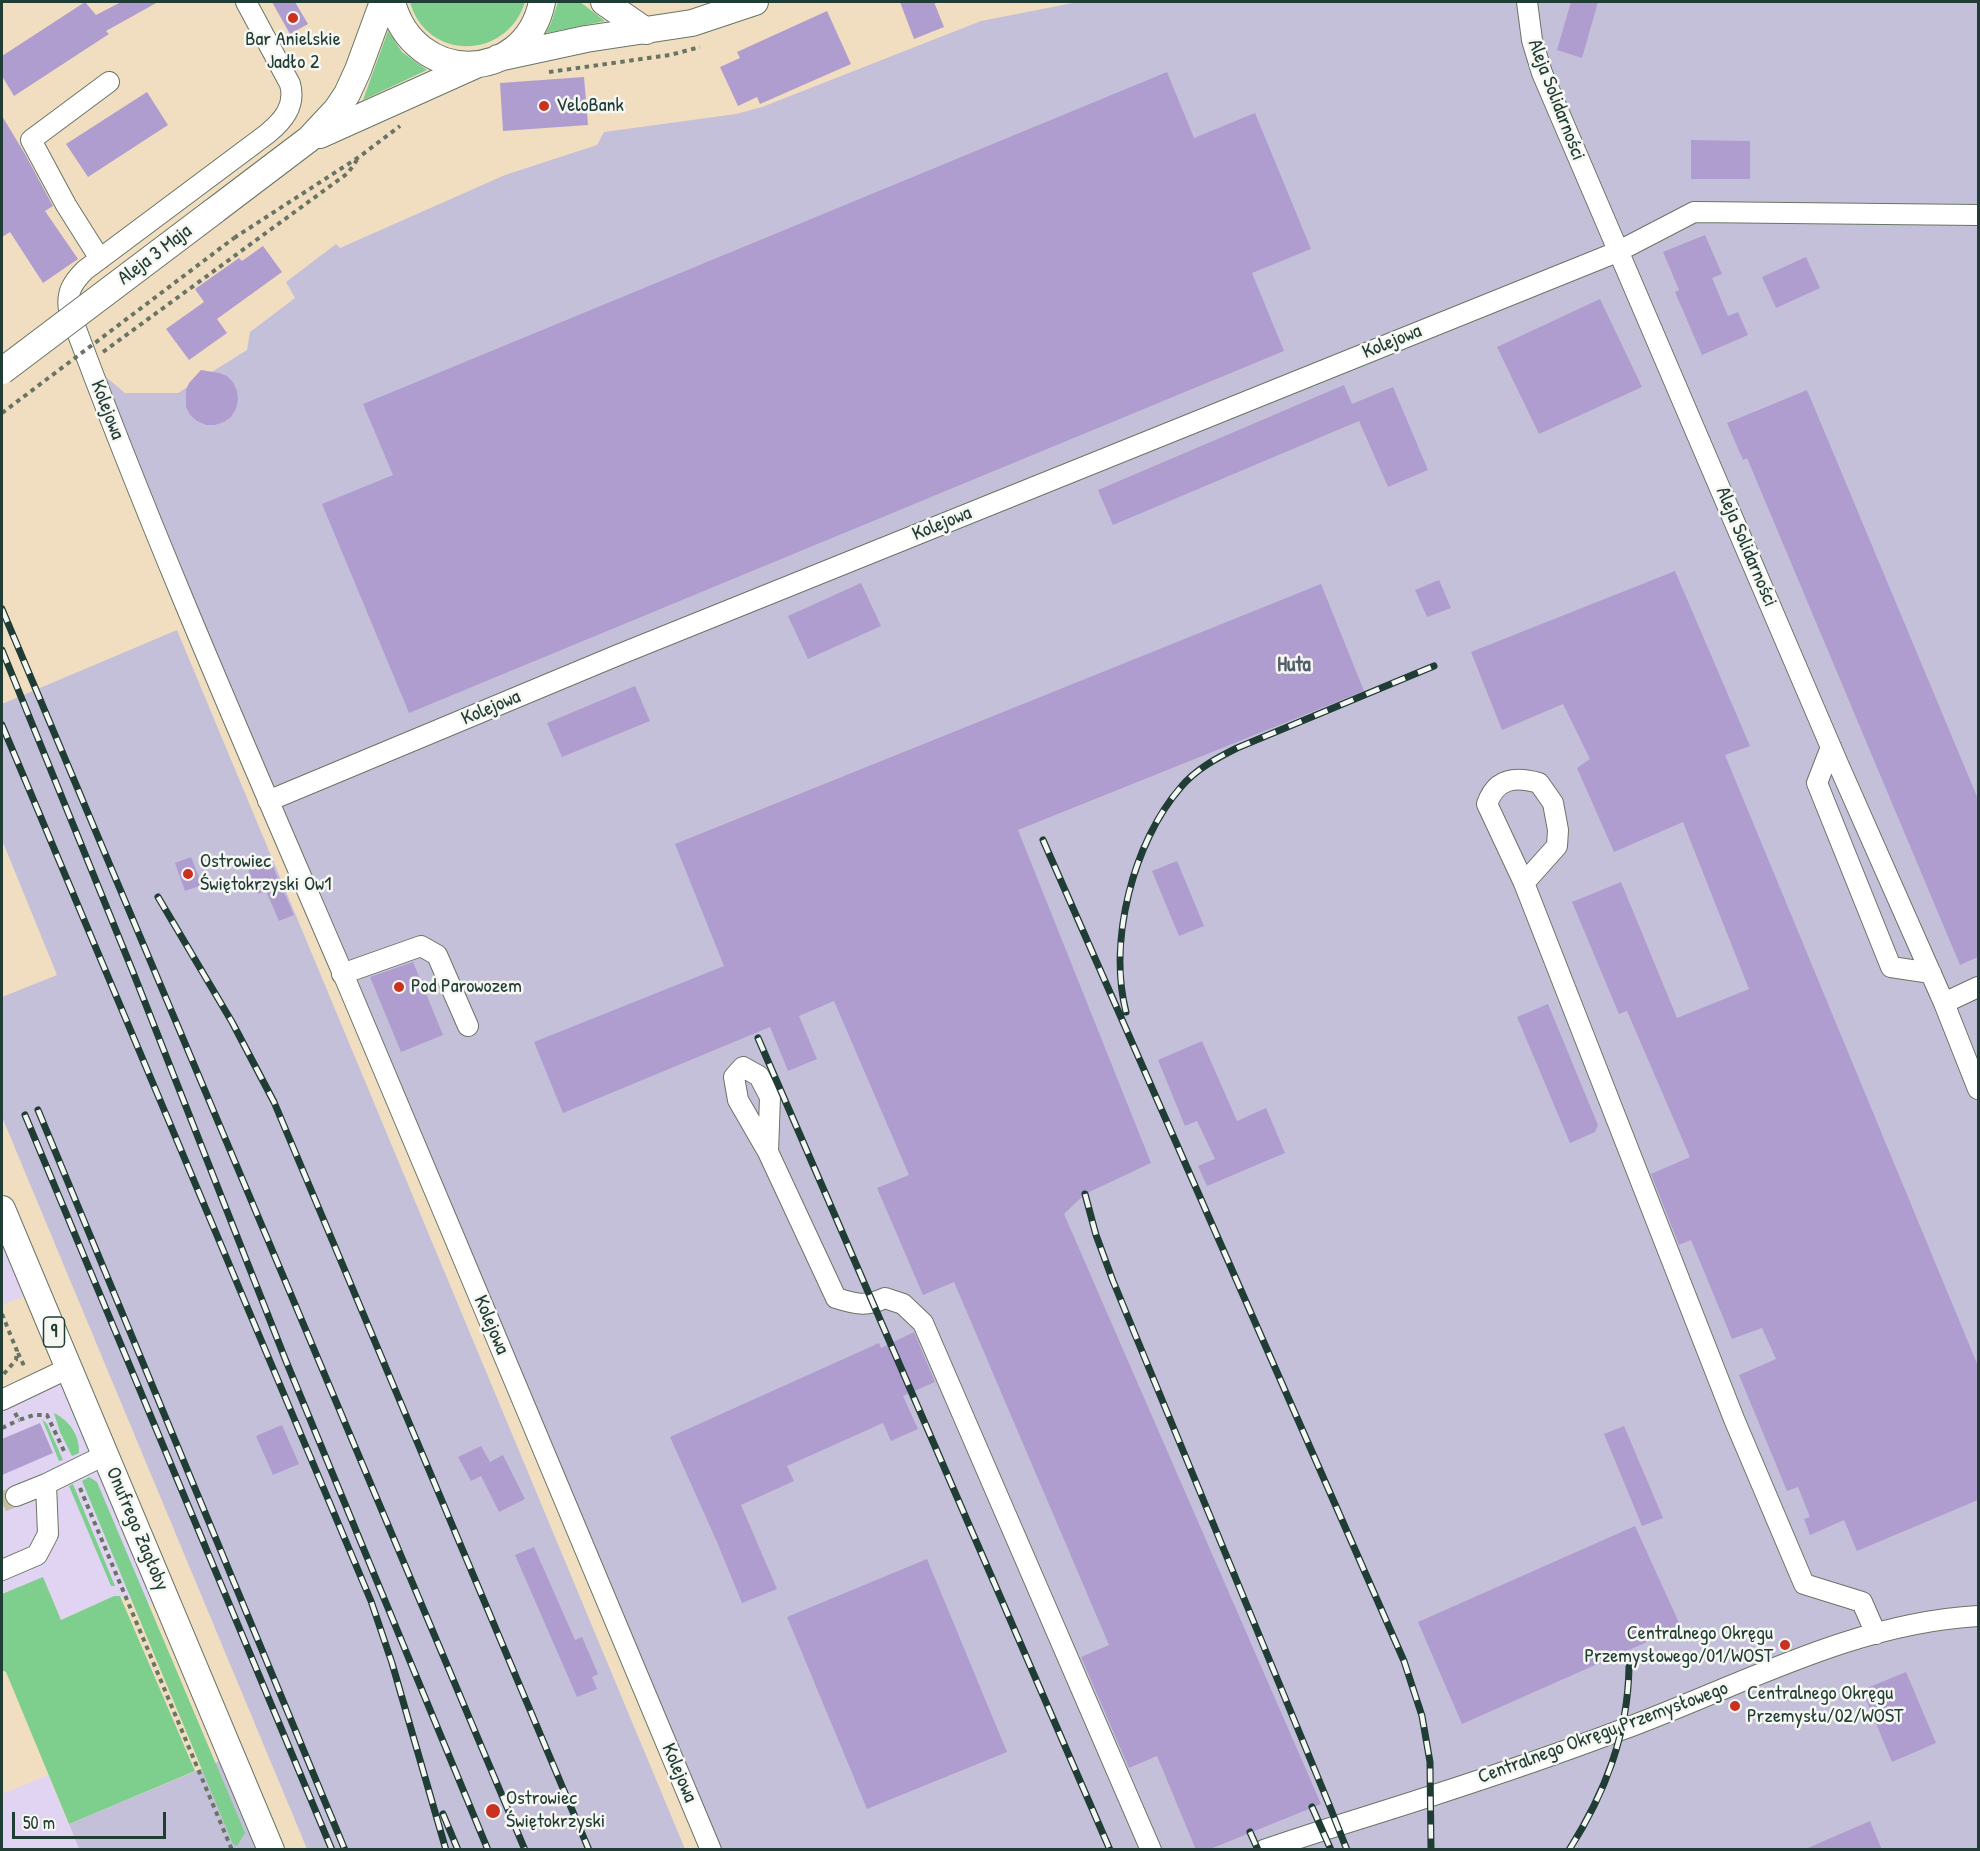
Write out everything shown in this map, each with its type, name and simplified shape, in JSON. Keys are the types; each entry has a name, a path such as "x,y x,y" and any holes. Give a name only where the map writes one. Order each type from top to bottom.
{"main road":[{"name":"Aleja 3 Maja","path":"2,371 309,139 327,122 347,93 383,2"},
{"path":"392,2 400,24 413,42 431,56 453,63 487,62 586,39 692,23 755,2"},
{"path":"487,62 517,45 525,37 532,28 542,2"},
{"path":"604,2 646,31"},
{"name":"Aleja 3 Maja","path":"309,139 487,62"},
{"name":"Onufrego Zagłoby","path":"2,1209 105,1455 264,1847"}],"street":[{"name":"Kolejowa","path":"246,2 290,84 292,100 283,119 267,134 85,270 72,285 68,301 69,310 131,472 268,801 711,1850"},
{"name":"Aleja Solidarności","path":"1527,2 1532,40 1542,73 1617,252 1944,1003 1978,1089"},
{"path":"100,259 66,205 31,140 109,82"},
{"name":"Kolejowa","path":"268,801 618,655 1617,252 1694,212 1978,215"},
{"path":"1832,747 1818,783 1891,967 1931,973"},
{"path":"1524,883 1557,846 1558,830 1553,803 1539,783 1517,778 1497,787 1491,793 1487,804 1524,883 1734,1419 1804,1584 1862,1602 1876,1634"},
{"path":"342,974 421,946 437,955 468,1026"},
{"path":"1944,1003 1978,987"},
{"path":"768,1152 836,1298 855,1304 873,1303 885,1298 903,1304 923,1323 1151,1850"},
{"path":"4,1398 69,1368"},
{"path":"15,1496 46,1484 105,1455"},
{"path":"2,1570 38,1555 48,1534 46,1484"},
{"name":"Centralnego Okręgu Przemysłowego","path":"1264,1850 1322,1829 1429,1797 1622,1730 1841,1642 1944,1620 1978,1616"}],"path":[{"path":"544,73 670,55 700,47"},
{"path":"2,412 234,238 359,157 402,124"},
{"path":"100,354 348,173 359,157"},
{"path":"2,1314 17,1352 16,1360 2,1376"},
{"path":"4,1398 19,1420"},
{"path":"2,1428 34,1415 47,1415 231,1850"}],"shaded area":[{"path":"1078,2 1978,2 1978,1849 711,1849 88,362 125,393 178,393 247,350 250,332 295,298 286,282 336,244 340,248 505,175 597,145 604,132 736,114 762,107 981,21"},
{"path":"177,630 685,1849 307,1849 2,1117 2,997 57,975 2,840 2,704"},
{"path":"2,1209 36,1291 2,1305"},
{"path":"69,1368 169,1606 114,1596 61,1620 43,1578 2,1594 2,1400"},
{"path":"232,1756 271,1849 79,1849 69,1824"},
{"path":"48,1775 79,1849 2,1850 2,1794"}],"green space":[{"path":"410,2 525,2 516,21 502,35 485,43 467,46 449,44 433,35 419,22"},
{"path":"558,2 580,2 605,21 546,33"},
{"path":"388,31 402,52 427,70 363,100"},
{"path":"54,1413 65,1420 73,1430 78,1441 79,1453 72,1456 60,1432"},
{"path":"42,1419 47,1424 63,1460 59,1461"},
{"path":"89,1477 97,1482 245,1833 237,1846 233,1844 82,1481"},
{"path":"73,1484 115,1586 111,1586 69,1486"},
{"path":"43,1577 61,1620 114,1596 120,1596 195,1771 69,1824 6,1672 2,1670 2,1594"}],"building":[{"path":"85,2 96,15 121,2 158,2 106,31 109,34 14,96 2,76 2,56"},
{"name":"Bar Anielskie Jadło 2","path":"272,2 295,2 308,24 290,34"},
{"path":"900,2 934,2 944,27 914,39"},
{"path":"1571,2 1598,2 1582,58 1557,50"},
{"path":"827,11 851,64 760,104 757,97 738,106 720,67 740,58 737,52"},
{"path":"1167,72 1194,138 1255,113 1311,249 1252,273 1284,351 409,713 322,504 393,475 363,404"},
{"name":"VeloBank","path":"584,77 588,125 503,131 500,83"},
{"path":"147,92 168,125 88,177 66,144"},
{"path":"2,116 53,206 45,211 78,259 43,283 10,232 2,237"},
{"path":"1691,140 1750,141 1750,179 1691,179"},
{"path":"1705,235 1722,274 1712,278 1728,316 1738,312 1748,335 1702,355 1675,292 1679,290 1663,252"},
{"path":"263,246 282,272 217,319 227,333 189,360 166,329 204,302 195,289 239,258 242,261"},
{"path":"1806,257 1820,288 1776,308 1762,277"},
{"path":"1600,299 1642,387 1539,434 1497,347"},
{"path":"201,370 227,376 237,391 236,409 224,422 206,425 190,415 186,407 186,390"},
{"path":"1344,385 1352,404 1393,387 1428,470 1388,487 1359,421 1113,525 1098,490"},
{"path":"1807,390 1978,799 1978,957 1960,965 1747,458 1743,460 1727,423"},
{"path":"1675,571 1750,746 1725,755 1978,1366 1978,1500 1857,1551 1844,1520 1810,1535 1804,1519 1810,1517 1798,1487 1787,1491 1739,1375 1776,1359 1762,1328 1732,1339 1691,1240 1679,1245 1651,1174 1690,1157 1627,1011 1619,1014 1572,902 1621,882 1677,1018 1749,989 1683,822 1614,852 1577,768 1590,759 1563,704 1502,730 1471,652"},
{"path":"1439,580 1451,608 1427,617 1415,590"},
{"path":"861,583 881,626 808,659 788,616"},
{"path":"1321,584 1364,691 1018,830 1151,1163 1085,1194 1064,1214 1321,1804 1208,1850 1196,1850 1157,1756 1129,1768 1081,1657 1109,1645 954,1282 923,1295 877,1188 909,1175 834,1001 799,1016 817,1059 788,1071 770,1027 563,1113 534,1042 724,966 675,844"},
{"path":"635,686 650,721 562,757 547,723"},
{"path":"268,855 294,915 279,921 266,891 258,894 246,864"},
{"name":"Ostrowiec Świętokrzyski Ow1","path":"191,857 202,885 185,891 175,863"},
{"path":"1177,861 1204,926 1179,936 1152,871"},
{"name":"Pod Parowozem","path":"413,962 443,1035 401,1052 370,977"},
{"path":"1548,1004 1598,1125 1595,1132 1570,1143 1517,1017"},
{"path":"1202,1041 1237,1121 1266,1108 1285,1153 1207,1186 1198,1166 1215,1159 1197,1121 1185,1126 1158,1060"},
{"path":"914,1332 935,1382 903,1396 918,1429 891,1441 883,1423 787,1466 794,1481 741,1505 777,1589 742,1603 670,1437 879,1343 881,1348"},
{"path":"40,1423 53,1453 2,1475 2,1439"},
{"path":"282,1425 299,1464 273,1475 256,1436"},
{"path":"1624,1426 1663,1518 1642,1526 1604,1434"},
{"path":"481,1446 490,1462 503,1455 525,1499 499,1512 481,1476 471,1481 458,1457"},
{"path":"1635,1526 1681,1627 1462,1724 1418,1622"},
{"path":"534,1547 575,1640 582,1637 598,1674 592,1677 597,1689 577,1697 515,1555"},
{"path":"927,1559 1007,1752 867,1809 787,1617"},
{"path":"1906,1672 1936,1743 1892,1762 1862,1690"},
{"path":"1870,1821 1882,1850 1803,1850"}],"tunnel":[{"path":"2,1502 16,1496"}],"railway":[{"path":"2,609 525,1850"},
{"path":"2,650 133,972 286,1361 488,1850"},
{"path":"1126,1012 1121,984 1120,955 1129,894 1150,835 1164,810 1181,787 1200,769 1237,748 1434,666"},
{"path":"2,725 371,1601 392,1663 446,1850"},
{"path":"1043,840 1404,1661 1422,1716 1430,1762 1431,1850"},
{"path":"158,897 232,1022 274,1102 589,1850"},
{"path":"758,1038 1110,1850"},
{"path":"38,1110 345,1850"},
{"path":"25,1115 332,1850"},
{"path":"1085,1194 1096,1235 1113,1281 1347,1850"},
{"path":"1569,1850 1604,1785 1612,1762 1624,1716 1629,1667"},
{"path":"1312,1807 1331,1850"},
{"path":"443,1814 458,1850"},
{"path":"1250,1832 1258,1850"}],"place":[{"name":"Bar Anielskie Jadło 2","path":"293,18"},
{"name":"VeloBank","path":"544,106"},
{"name":"Ostrowiec Świętokrzyski Ow1","path":"188,874"},
{"name":"Pod Parowozem","path":"399,987"},
{"name":"Centralnego Okręgu Przemysłowego/01/WOST","path":"1785,1645"},
{"name":"Centralnego Okręgu Przemysłu/02/WOST","path":"1735,1706"},
{"name":"Ostrowiec Świętokrzyski","path":"493,1811"}],"district":[{"name":"Huta","path":"1294,665"}]}
